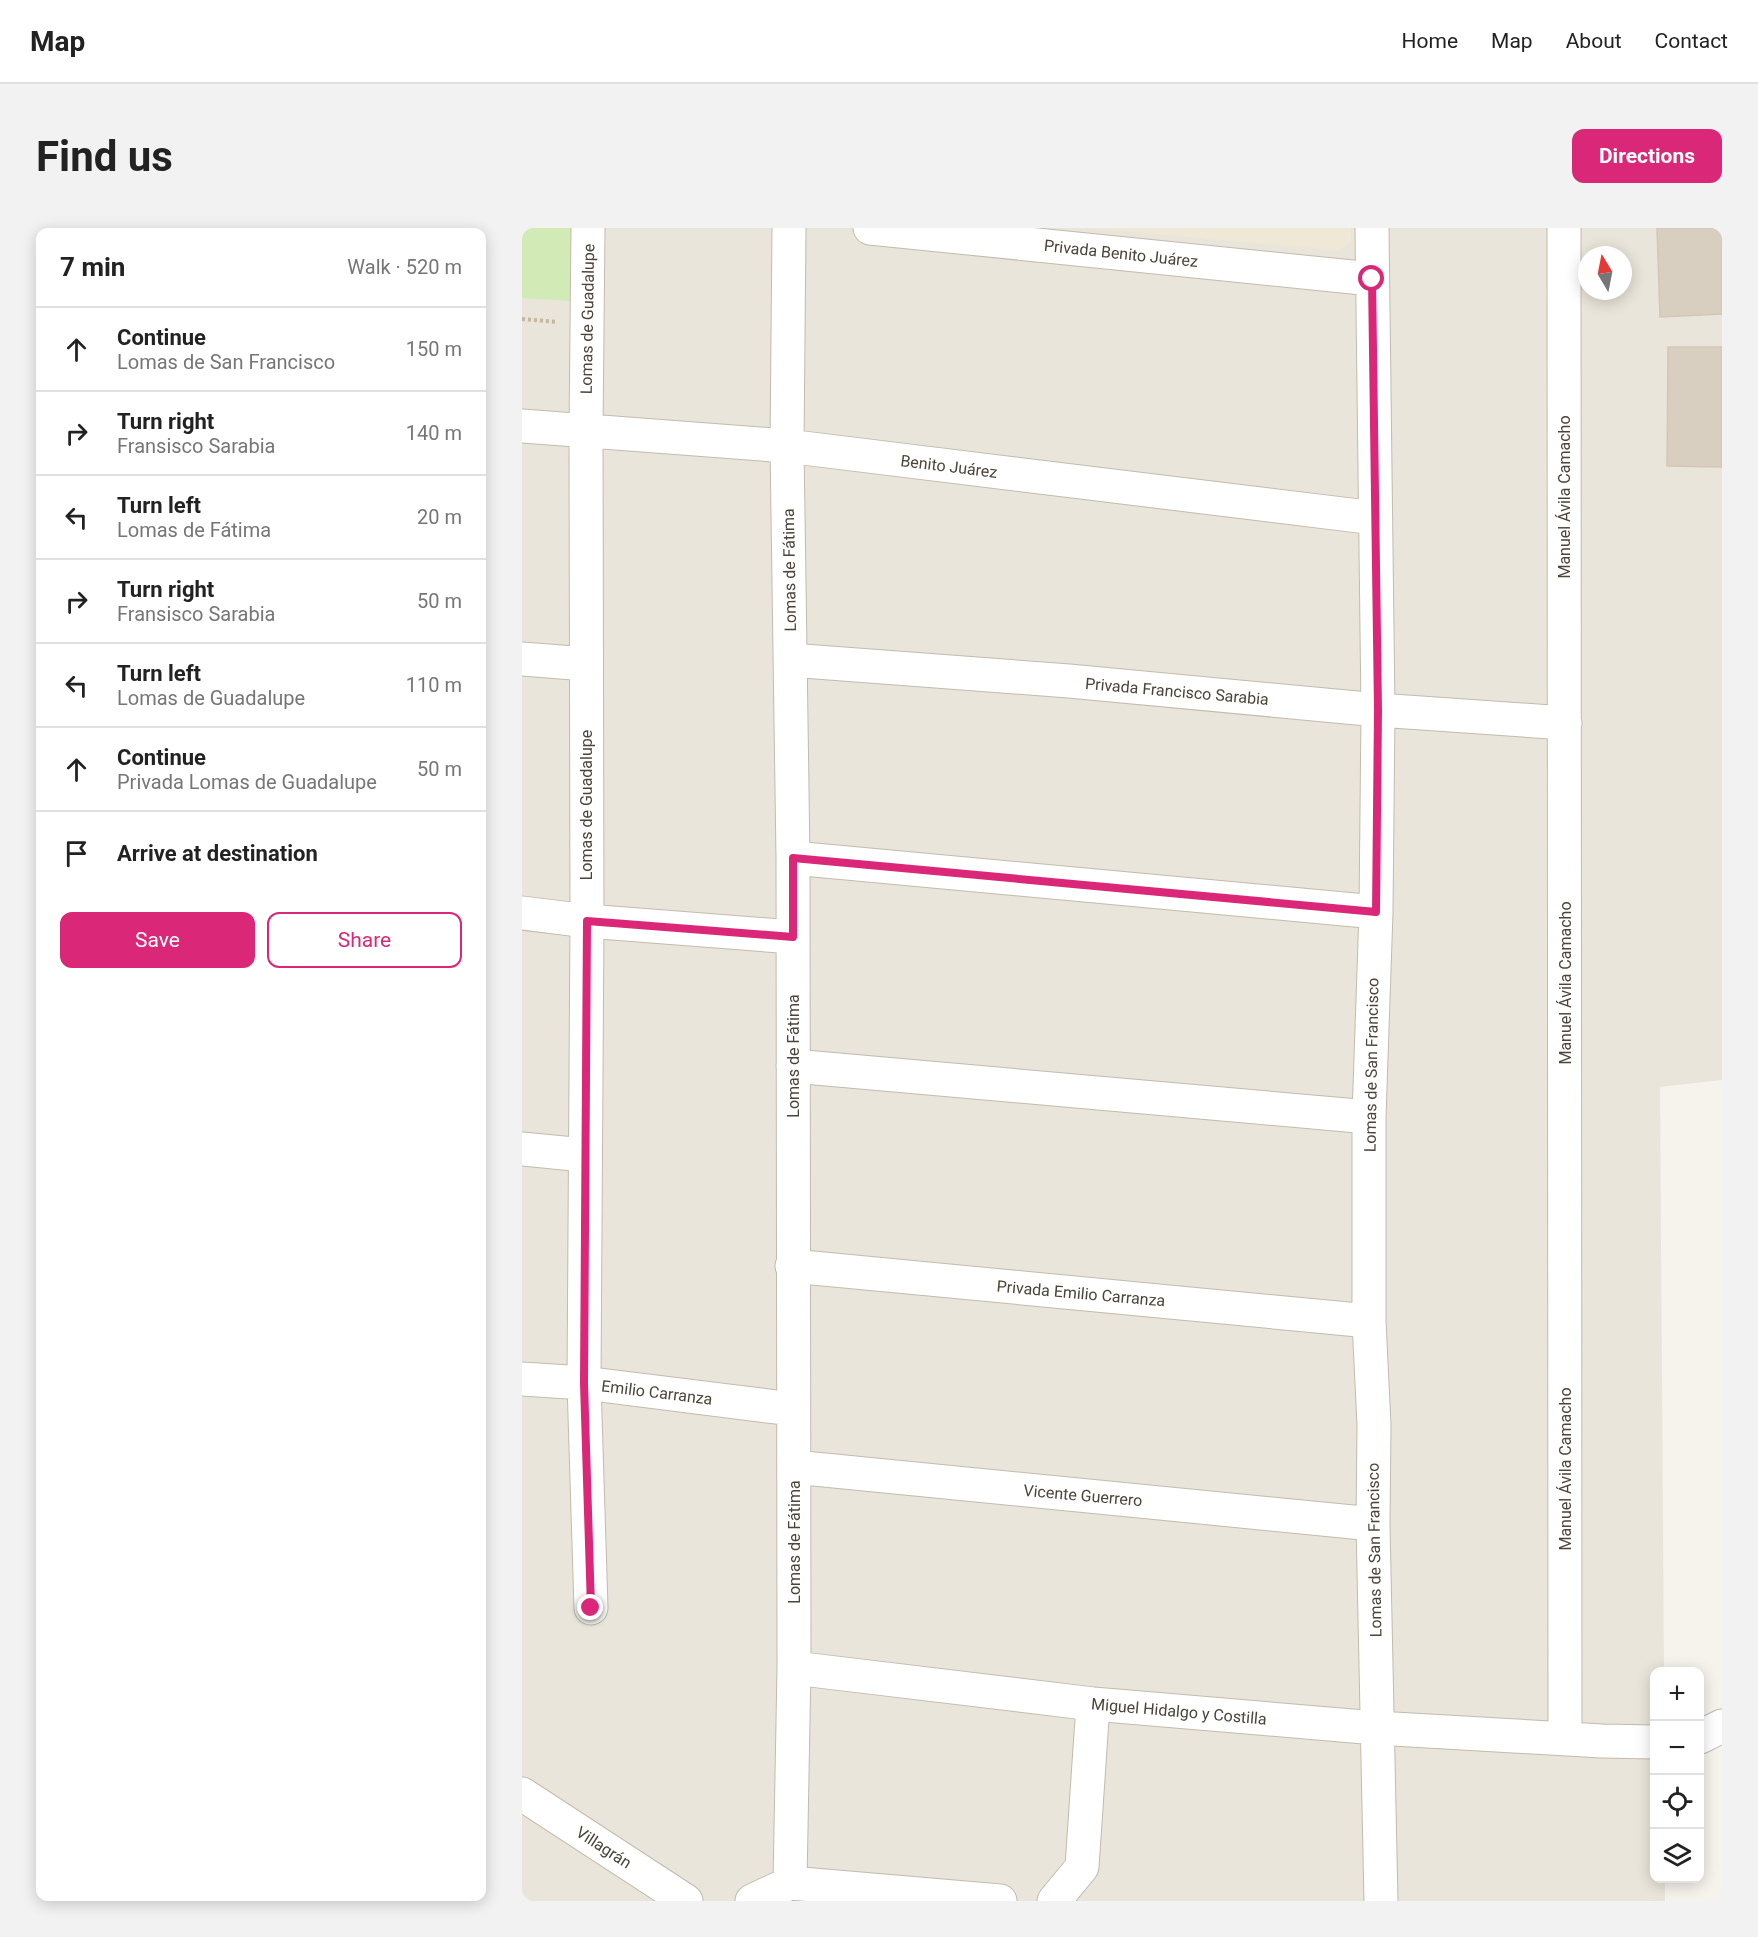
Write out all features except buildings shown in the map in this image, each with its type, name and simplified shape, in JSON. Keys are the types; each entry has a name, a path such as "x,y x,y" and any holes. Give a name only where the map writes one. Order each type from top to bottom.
{"street":[{"name":"Lomas de Guadalupe","path":"588,228 584,1383 591,1608"},
{"name":"Lomas de Fátima","path":"789,228 788,446 793,858 792,1410 794,1467 794,1668 790,1883"},
{"name":"Privada Benito Juárez","path":"870,228 1372,279"},
{"name":"Lomas de San Francisco","path":"1372,228 1378,710 1376,912 1369,1117 1369,1321 1374,1425 1373,1524 1381,1901"},
{"name":"Manuel Ávila Camacho","path":"1564,228 1565,1739"},
{"name":"Benito Juárez","path":"522,426 788,446 1375,518"},
{"path":"522,659 585,664"},
{"name":"Privada Francisco Sarabia","path":"790,660 1069,681 1378,710 1565,723"},
{"path":"793,858 1376,912"},
{"path":"522,913 587,921 793,937"},
{"path":"793,1066 1369,1117"},
{"path":"522,1149 584,1155"},
{"name":"Privada Emilio Carranza","path":"792,1266 1369,1321"},
{"name":"Emilio Carranza","path":"522,1379 584,1383 792,1410"},
{"name":"Vicente Guerrero","path":"794,1467 1373,1524"},
{"name":"Miguel Hidalgo y Costilla","path":"794,1668 1093,1704 1376,1728 1643,1742"},
{"path":"1053,1901 1082,1867 1093,1704"},
{"path":"1704,1735 1722,1726"},
{"name":"Villagrán","path":"522,1794 686,1901"},
{"path":"752,1901 790,1883 1000,1901"}],"shaded area":[{"path":"522,228 1722,228 1722,1080 1660,1087 1664,1667 1650,1667 1650,1883 1665,1883 1665,1901 522,1901"},
{"path":"1086,228 1351,228 1351,242 1338,250"}],"green space":[{"path":"522,228 571,228 571,301 522,298"}],"route":[{"path":"591,1608 584,1383 587,921 793,937 793,858 1376,912 1378,710 1372,279"}]}
